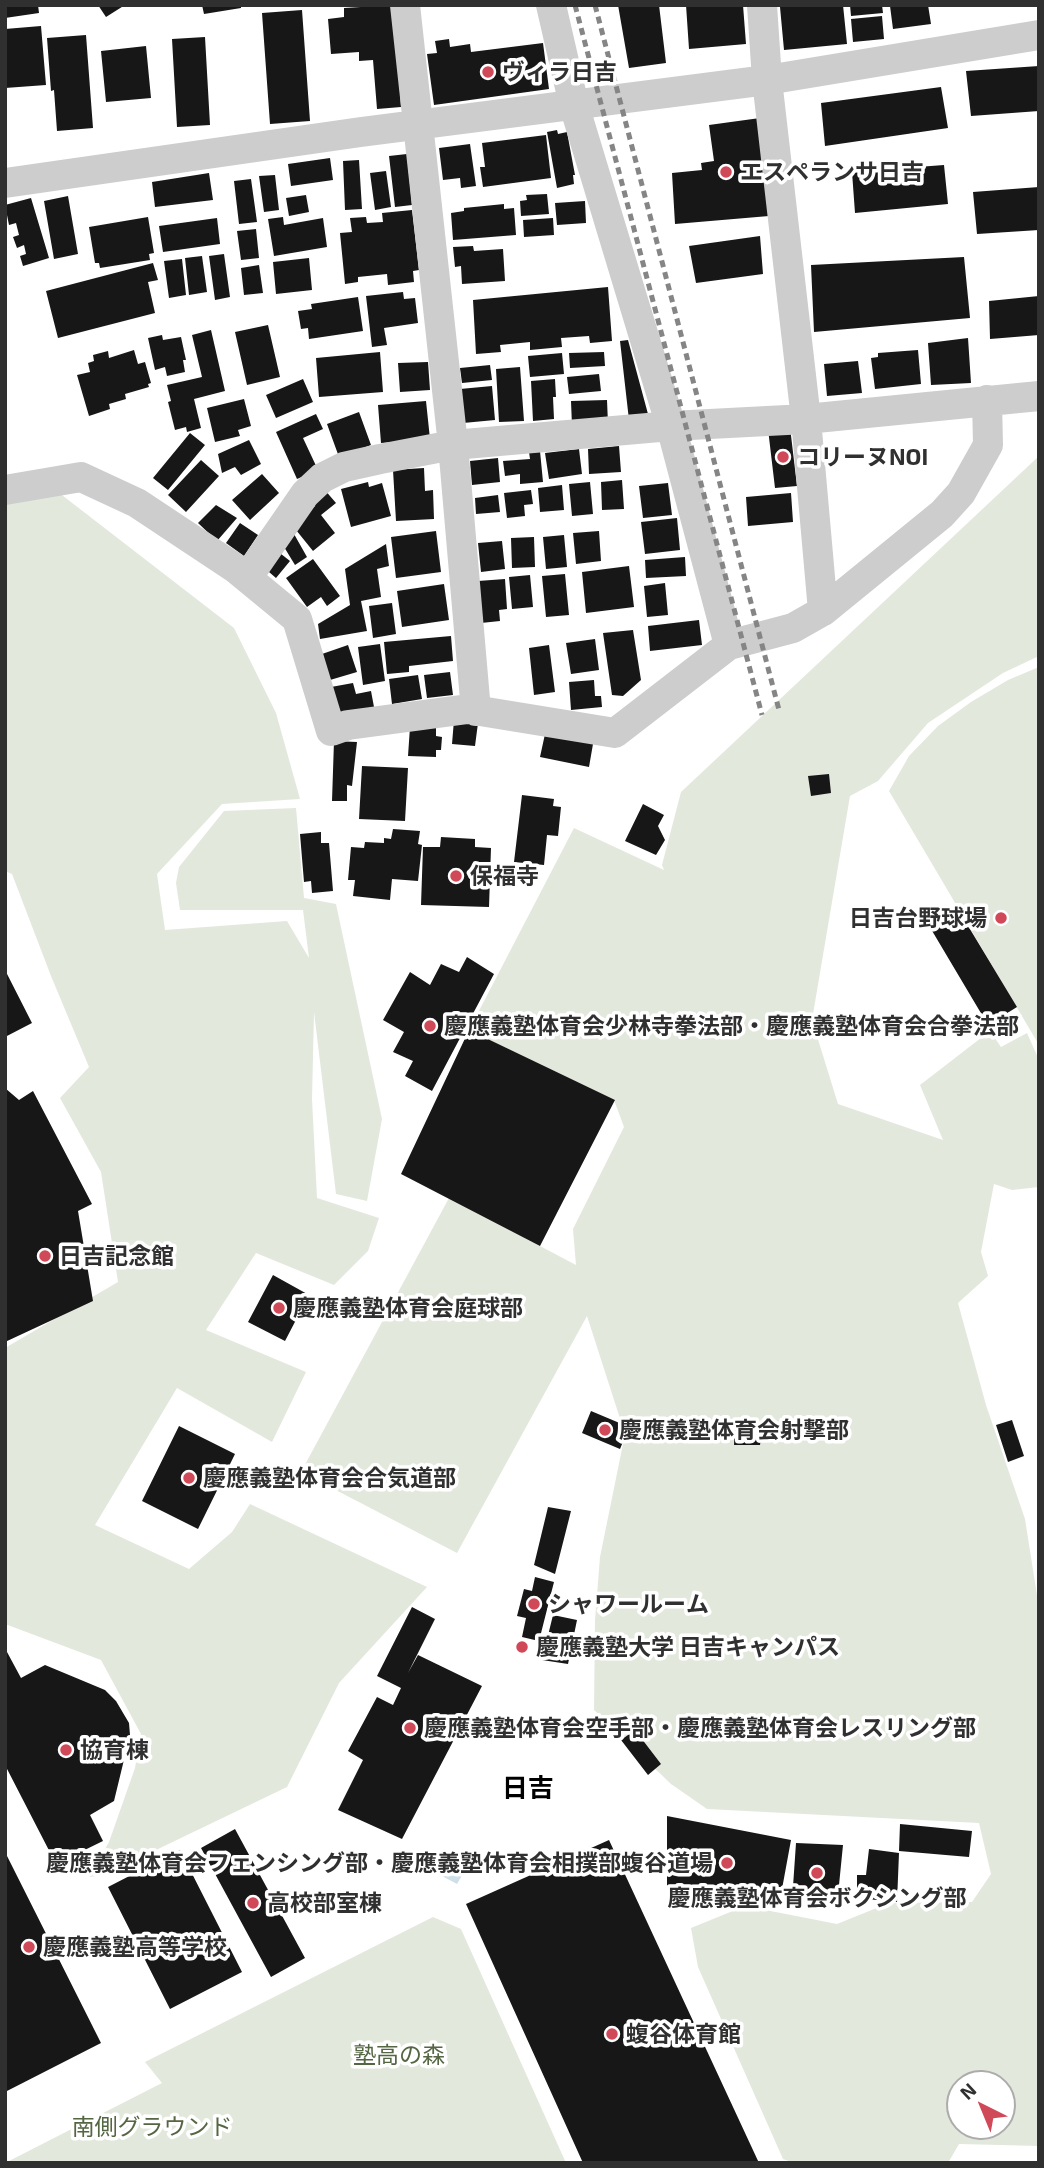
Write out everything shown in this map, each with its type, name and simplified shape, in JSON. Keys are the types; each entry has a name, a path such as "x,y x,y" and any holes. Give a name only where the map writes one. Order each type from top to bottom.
{"street":[{"path":"405,5 453,445 476,711"},
{"path":"551,5 574,105 671,426 729,645"},
{"path":"762,5 767,80 806,419 823,611"},
{"path":"5,183 417,125 767,80 1039,35"},
{"path":"247,578 305,494 322,478 344,467 453,445 671,426 806,419 1039,396"},
{"path":"5,490 81,477 137,503 247,578 297,619 331,731 361,723 468,709 615,733 729,645 793,628 823,611 942,514 961,493 988,445 987,401"}],"green space":[{"path":"1039,456 1039,656 1003,673 928,723 878,781 850,796 812,1020 838,1104 943,1140 920,1085 990,1031 1001,1047 1027,1033 1039,1060 1039,1187 1012,1190 994,1184 981,1252 988,1276 958,1303 986,1405 1025,1519 1039,1608 1039,2146 959,2144 948,2163 794,2163 783,2159 698,1967 691,1928 745,1906 837,1924 889,1903 972,1902 991,1874 979,1823 707,1809 671,1784 594,1710 595,1620 600,1557 625,1434 587,1316 457,1553 301,1472 449,1198 576,1265 573,1229 624,1127 614,1100 469,1030 574,828 664,870 662,865 681,792"},
{"path":"58,492 234,628 276,713 300,799 222,804 157,874 165,930 287,921 309,958 303,910 180,910 176,883 179,867 224,811 296,808 304,898 336,904 382,1119 367,1201 336,1194 314,1012 312,1099 317,1198 379,1218 368,1251 334,1285 256,1253 206,1330 306,1372 272,1442 177,1388 95,1525 189,1569 232,1532 250,1504 427,1587 339,1683 287,1787 104,1875 89,1877 109,1842 135,1768 141,1734 101,1660 5,1624 5,1348 118,1282 101,1172 60,1098 89,1067 12,874 5,871 5,501"},
{"name":"日吉台野球場","path":"1039,667 1039,1045 889,791 909,756 938,726 1008,680"},
{"name":"塾高の森","path":"433,1917 461,1929 566,2163 5,2163 162,2083 145,2062"}],"shaded area":[{"path":"445,1851 468,1865 457,1884 431,1870"}],"building":[{"path":"5,5 38,5 39,13 5,18"},
{"path":"98,5 125,5 106,17"},
{"path":"202,5 241,5 241,8 204,14"},
{"path":"394,5 401,107 377,109 373,60 359,61 359,52 331,54 328,19 344,17 344,8"},
{"path":"618,5 659,5 666,63 629,68"},
{"path":"686,5 743,5 746,44 689,49"},
{"path":"843,5 847,44 784,50 780,7"},
{"path":"850,5 882,5 883,13 851,16"},
{"path":"928,5 931,24 893,29 890,6"},
{"path":"302,10 310,121 270,124 262,13"},
{"path":"882,16 884,39 853,42 851,19"},
{"path":"41,26 46,85 5,88 5,29"},
{"path":"86,35 93,128 57,131 47,38"},
{"path":"205,37 210,125 177,127 172,39"},
{"name":"ヴィラ日吉","path":"449,39 450,47 470,44 471,52 543,43 549,89 434,105 427,54 437,53 435,41"},
{"path":"146,46 151,98 106,102 101,51"},
{"path":"1039,66 1039,111 971,116 966,71"},
{"path":"941,87 948,128 825,146 821,103"},
{"name":"エスペランサ日吉","path":"760,118 769,216 675,224 672,173 702,170 701,163 714,161 709,125"},
{"path":"557,130 558,134 567,132 575,175 574,184 557,188 547,132"},
{"path":"546,135 551,178 483,187 480,167 485,167 482,143"},
{"path":"470,144 476,186 461,188 460,178 443,180 439,148"},
{"path":"407,154 412,205 395,207 389,156"},
{"path":"330,158 333,180 291,186 288,164"},
{"path":"359,160 362,209 345,210 343,161"},
{"path":"944,165 948,204 855,213 852,172"},
{"path":"386,171 391,207 375,210 370,173"},
{"path":"209,173 213,200 155,207 152,182"},
{"path":"275,175 279,210 264,212 259,176"},
{"path":"251,179 257,222 239,224 234,181"},
{"path":"1039,187 1039,230 977,234 973,192"},
{"path":"547,194 549,214 521,216 520,201 527,200 526,195"},
{"path":"306,195 309,212 289,216 286,198"},
{"path":"68,196 78,254 54,259 44,201"},
{"path":"31,198 49,258 23,266 20,256 26,254 24,245 17,248 13,237 19,235 16,223 9,225 5,205"},
{"path":"585,201 586,223 557,225 555,203"},
{"path":"504,204 504,209 514,208 516,235 453,240 451,213 464,211 464,208"},
{"path":"412,210 419,270 413,271 414,282 388,285 387,274 358,277 358,282 345,284 340,233 352,232 350,218 366,217 367,223 383,222 382,213"},
{"path":"148,217 154,253 149,254 150,260 100,268 99,263 95,263 89,227"},
{"path":"283,217 284,225 323,218 327,247 274,256 268,219"},
{"path":"217,218 220,244 163,252 159,226"},
{"path":"553,218 554,235 524,237 523,220"},
{"path":"256,229 259,258 241,260 237,231"},
{"path":"760,236 763,274 696,283 689,246"},
{"path":"473,246 474,251 503,249 505,281 462,284 461,266 455,267 453,247"},
{"path":"224,254 230,297 215,300 209,256"},
{"path":"202,256 207,292 189,295 185,258"},
{"path":"964,257 970,318 814,332 811,265"},
{"path":"309,258 312,290 276,294 273,262"},
{"path":"182,259 186,295 169,298 164,261"},
{"path":"153,263 158,280 148,282 155,313 58,338 46,291"},
{"path":"259,265 263,293 244,295 241,268"},
{"path":"608,287 612,341 590,343 589,336 561,338 562,347 530,350 530,342 500,345 501,352 476,354 473,300"},
{"path":"403,292 404,299 415,298 418,323 384,328 387,345 372,347 366,296"},
{"path":"1039,296 1039,335 990,339 989,301"},
{"path":"358,297 363,331 309,339 308,328 301,329 298,311 312,309 311,304"},
{"path":"268,325 280,377 247,385 235,332"},
{"path":"211,330 225,391 194,399 201,428 187,432 186,427 175,430 167,385 202,377 192,335"},
{"path":"162,335 163,340 181,337 186,360 183,360 185,372 167,376 165,367 155,370 148,338"},
{"path":"968,338 971,383 931,385 928,343"},
{"path":"628,340 648,414 629,420 620,341"},
{"path":"134,350 138,364 145,362 151,383 148,384 149,387 125,394 126,399 109,404 110,409 89,416 77,375 90,372 88,363 94,361 93,355 108,351 109,358"},
{"path":"918,350 921,384 875,389 871,358 878,357 878,353"},
{"path":"380,352 383,392 319,397 316,358"},
{"path":"604,352 605,366 570,368 569,353"},
{"path":"562,353 564,374 530,377 528,356"},
{"path":"858,361 862,393 827,396 824,364"},
{"path":"428,362 430,390 400,392 398,363"},
{"path":"490,365 492,380 462,383 460,368"},
{"path":"520,367 524,421 499,422 496,369"},
{"path":"599,374 601,391 569,394 567,377"},
{"path":"303,379 313,402 276,418 266,395"},
{"path":"555,379 554,419 533,421 531,381"},
{"path":"492,386 495,420 463,423 460,389"},
{"path":"244,399 251,426 238,430 240,436 215,442 207,408"},
{"path":"607,400 608,424 572,426 571,401"},
{"path":"426,401 430,439 381,443 378,405"},
{"path":"359,412 371,445 339,457 327,424"},
{"path":"316,414 323,429 303,438 318,470 297,479 276,432"},
{"name":"コリーヌNOI","path":"790,427 797,486 775,488 768,429"},
{"path":"190,433 205,445 168,490 153,478"},
{"path":"249,440 261,464 241,475 235,467 222,473 218,454"},
{"path":"619,446 621,472 589,474 588,449"},
{"path":"579,449 582,474 549,479 545,453"},
{"path":"540,451 543,482 520,484 520,474 505,476 503,461 530,459 529,452"},
{"path":"498,458 500,482 472,485 470,461"},
{"path":"201,460 219,476 186,512 168,495"},
{"path":"424,468 425,491 433,490 434,519 396,521 393,470"},
{"path":"262,474 279,493 250,520 232,500"},
{"path":"622,480 624,509 602,510 601,482"},
{"path":"368,482 369,487 382,483 391,516 351,527 341,489"},
{"path":"590,482 593,514 572,516 569,484"},
{"path":"668,483 672,515 643,518 639,486"},
{"path":"562,485 564,510 540,512 538,488"},
{"path":"324,489 336,503 321,515 335,533 313,551 292,525 315,506 310,500"},
{"path":"531,490 533,504 524,505 525,516 507,518 504,493"},
{"path":"791,493 793,522 748,526 746,497"},
{"path":"498,495 500,512 476,514 475,498"},
{"path":"216,505 237,518 217,541 198,523"},
{"path":"677,518 680,550 645,554 641,522"},
{"path":"240,523 258,535 244,556 226,543"},
{"path":"436,531 441,572 396,578 391,537"},
{"path":"599,531 601,561 576,564 573,533"},
{"path":"294,534 307,557 295,565 281,542"},
{"path":"564,535 567,567 546,569 543,537"},
{"path":"534,537 535,567 512,568 511,538"},
{"path":"502,541 505,569 481,572 478,543"},
{"path":"386,544 389,566 377,569 381,597 361,601 367,631 320,639 318,624 350,605 345,569"},
{"path":"276,550 290,561 276,578 262,566"},
{"path":"685,557 686,576 646,578 645,560"},
{"path":"313,559 340,596 327,606 321,597 307,607 286,578"},
{"path":"629,566 634,607 586,613 582,572"},
{"path":"565,574 569,615 546,617 542,576"},
{"path":"530,575 533,607 512,609 509,577"},
{"path":"505,579 507,609 499,610 500,621 481,623 478,581"},
{"path":"665,583 668,615 647,617 644,586"},
{"path":"444,584 449,620 402,627 397,591"},
{"path":"392,603 396,634 373,638 369,606"},
{"path":"699,620 702,645 650,651 648,626"},
{"path":"633,630 641,680 623,696 612,695 603,633"},
{"path":"451,636 453,661 409,666 409,672 387,674 384,642"},
{"path":"595,639 599,670 571,674 566,643"},
{"path":"380,644 385,681 363,685 358,647"},
{"path":"348,645 357,672 330,680 322,654"},
{"path":"549,645 555,692 534,695 529,648"},
{"path":"450,672 453,695 427,698 424,675"},
{"path":"418,675 422,699 392,704 389,679"},
{"path":"594,680 595,696 601,696 602,707 571,710 569,682"},
{"path":"353,683 356,694 371,691 374,707 336,714 331,687"},
{"path":"454,720 478,723 475,746 452,744"},
{"path":"410,727 436,728 436,736 442,737 441,750 436,750 436,757 408,756"},
{"path":"545,734 593,744 589,767 540,757"},
{"path":"334,741 357,742 352,786 347,785 347,801 332,801"},
{"path":"362,766 408,768 405,821 359,819"},
{"path":"829,774 831,793 811,796 808,776"},
{"path":"522,795 554,799 553,806 561,807 558,836 547,835 544,865 514,862"},
{"path":"643,804 664,815 658,826 665,840 656,855 625,841"},
{"path":"393,829 420,831 418,844 422,845 418,881 392,879 390,900 353,896 355,880 348,880 351,847 364,848 365,842 384,843 384,838 391,839"},
{"path":"321,832 321,843 329,843 333,891 312,893 311,881 304,882 300,834"},
{"name":"保福寺","path":"441,837 475,839 475,847 491,848 489,907 421,905 423,847 440,847"},
{"path":"956,906 1017,1007 988,1025 928,924"},
{"name":"慶應義塾体育会少林寺拳法部・慶應義塾体育会合拳法部","path":"467,957 494,974 432,1091 405,1076 413,1061 393,1052 404,1032 383,1020 410,972 430,985 441,964 459,972"},
{"path":"5,970 32,1023 5,1037"},
{"path":"469,1030 615,1100 540,1246 401,1174"},
{"name":"日吉記念館","path":"5,1088 19,1100 33,1091 92,1204 78,1211 93,1301 5,1342"},
{"name":"慶應義塾体育会庭球部","path":"273,1275 309,1295 285,1341 248,1322"},
{"name":"慶應義塾体育会射撃部","path":"591,1411 629,1427 620,1449 582,1433"},
{"path":"1012,1420 1024,1456 1008,1462 996,1425"},
{"path":"735,1424 763,1424 760,1445 734,1445"},
{"name":"慶應義塾体育会合気道部","path":"179,1426 235,1454 198,1529 142,1501"},
{"path":"548,1507 571,1511 555,1574 534,1565"},
{"name":"シャワールーム","path":"535,1577 554,1582 539,1641 522,1637 526,1618 517,1616 524,1589 532,1591"},
{"name":"慶應義塾体育会空手部・慶應義塾体育会レスリング部","path":"412,1607 435,1619 408,1673 418,1655 482,1686 402,1839 338,1810 363,1760 348,1751 377,1697 393,1705 401,1688 377,1676"},
{"path":"553,1615 577,1620 568,1664 542,1660"},
{"name":"協育棟","path":"7,1652 21,1678 45,1665 105,1690 116,1701 129,1723 130,1735 114,1801 90,1815 103,1841 56,1864 5,1765"},
{"path":"635,1730 661,1764 648,1775 621,1740"},
{"name":"慶應義塾体育会フェンシング部・慶應義塾体育会相撲部蝮谷道場","path":"667,1816 791,1840 782,1889 667,1886"},
{"path":"900,1824 972,1831 969,1857 899,1851"},
{"name":"高校部室棟","path":"235,1829 305,1958 271,1977 201,1848"},
{"name":"蝮谷体育館","path":"609,1840 759,2163 583,2163 466,1904"},
{"name":"慶應義塾体育会ボクシング部","path":"796,1843 843,1845 837,1905 792,1901"},
{"path":"869,1849 899,1853 897,1902 857,1898 857,1875 866,1875"},
{"path":"180,1850 242,1972 170,2009 108,1887"},
{"name":"慶應義塾高等学校","path":"5,1852 101,2043 5,2092"}],"railway":[{"path":"575,5 762,715"},
{"path":"595,5 779,710"}],"place":[{"name":"ヴィラ日吉","path":"488,72"},
{"name":"エスペランサ日吉","path":"726,172"},
{"name":"コリーヌNOI","path":"783,457"},
{"name":"保福寺","path":"456,876"},
{"name":"日吉台野球場","path":"1001,918"},
{"name":"慶應義塾体育会少林寺拳法部・慶應義塾体育会合拳法部","path":"430,1026"},
{"name":"日吉記念館","path":"45,1256"},
{"name":"慶應義塾体育会庭球部","path":"279,1308"},
{"name":"慶應義塾体育会射撃部","path":"605,1430"},
{"name":"慶應義塾体育会合気道部","path":"189,1478"},
{"name":"シャワールーム","path":"534,1604"},
{"name":"慶應義塾大学 日吉キャンパス","path":"522,1647"},
{"name":"慶應義塾体育会空手部・慶應義塾体育会レスリング部","path":"410,1728"},
{"name":"協育棟","path":"66,1750"},
{"name":"慶應義塾体育会フェンシング部・慶應義塾体育会相撲部蝮谷道場","path":"727,1863"},
{"name":"慶應義塾体育会ボクシング部","path":"817,1873"},
{"name":"高校部室棟","path":"253,1903"},
{"name":"慶應義塾高等学校","path":"29,1947"},
{"name":"蝮谷体育館","path":"612,2034"}],"district":[{"name":"日吉","path":"528,1788"}],"park label":[{"name":"南側グラウンド","path":"152,2127"}]}
